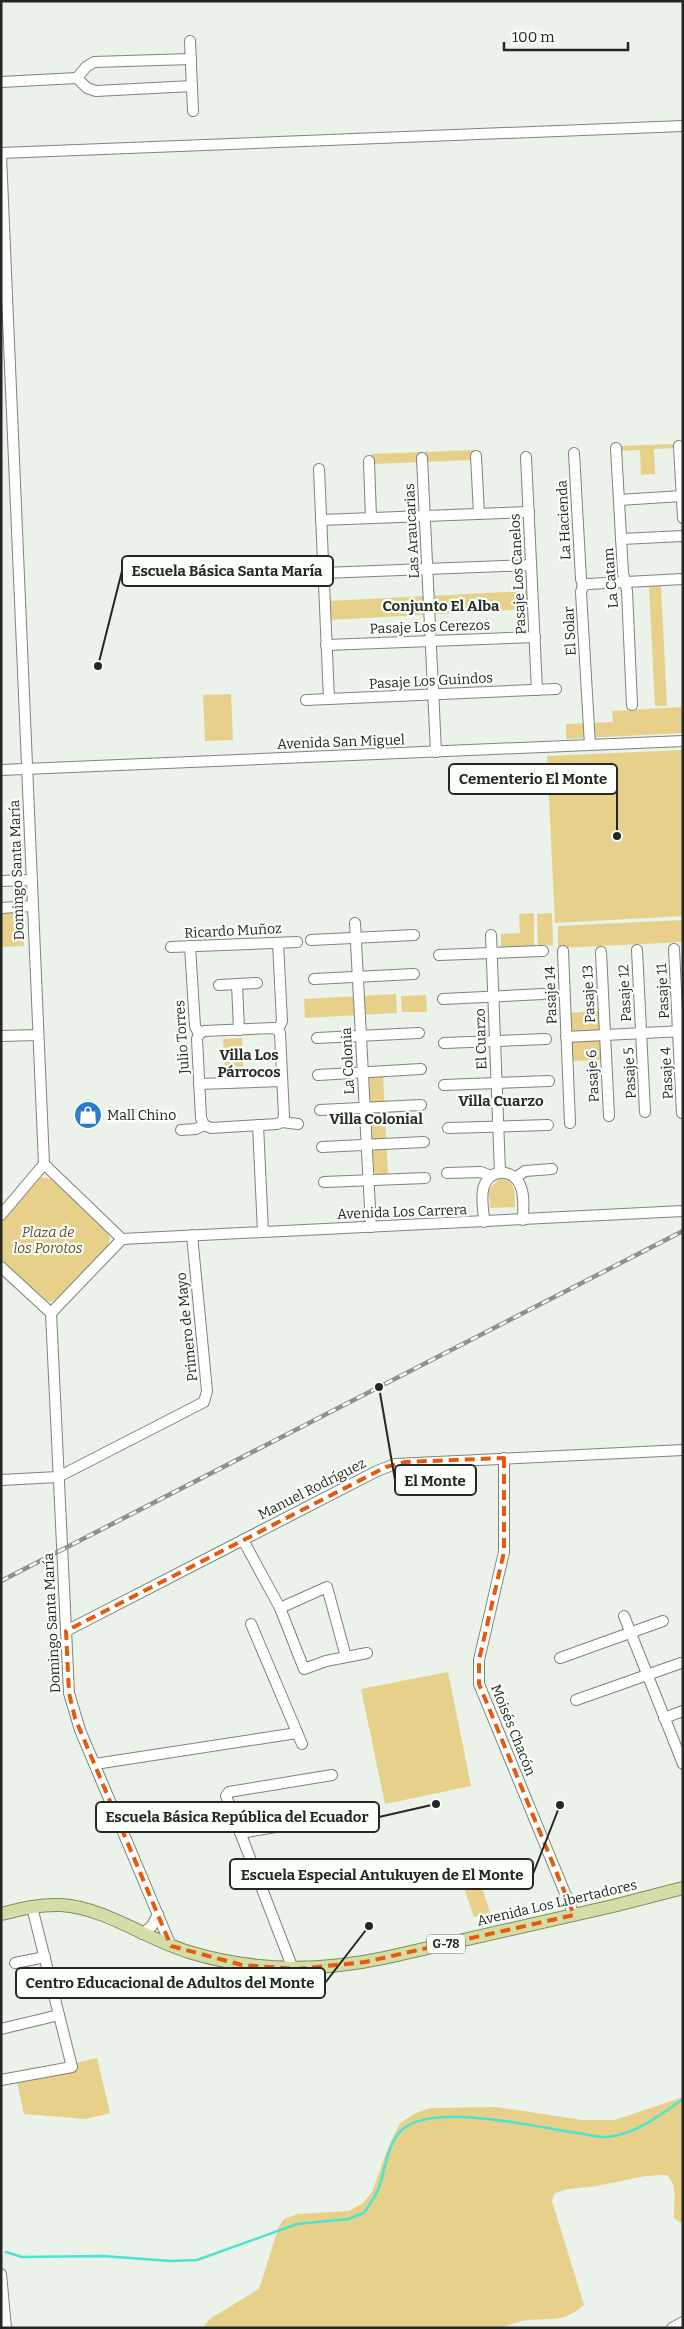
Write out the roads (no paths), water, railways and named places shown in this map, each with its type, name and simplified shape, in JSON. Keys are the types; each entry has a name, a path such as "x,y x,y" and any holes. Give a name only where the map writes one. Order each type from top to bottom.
{"main road":[{"name":"Avenida Los Libertadores","path":"1,1914 32,1907 61,1905 83,1909 171,1946 206,1957 242,1965 293,1969 330,1967 366,1962 574,1915 683,1888"}],"street":[{"path":"190,41 193,111"},
{"path":"1,82 77,78 86,67 94,62 191,59"},
{"path":"77,78 87,88 96,91 192,86"},
{"path":"1,154 683,126"},
{"name":"Domingo Santa María","path":"1,154 44,1164"},
{"path":"679,446 683,518"},
{"name":"La Catam","path":"616,448 632,705"},
{"name":"La Hacienda","path":"574,453 583,586"},
{"path":"476,456 479,514"},
{"name":"Las Araucarias","path":"422,458 436,752"},
{"name":"Pasaje Los Canelos","path":"526,458 537,690"},
{"path":"369,461 371,518"},
{"path":"319,469 329,699"},
{"path":"619,500 682,496"},
{"path":"321,520 529,512"},
{"path":"621,539 683,536"},
{"path":"324,573 531,565"},
{"name":"El Solar","path":"590,745 581,592 583,586 588,584 683,579"},
{"name":"Pasaje Los Cerezos","path":"326,645 534,637"},
{"name":"Pasaje Los Guindos","path":"306,700 556,689"},
{"name":"Avenida San Miguel","path":"1,770 683,741"},
{"path":"1,881 31,880"},
{"path":"1,908 32,906"},
{"name":"La Colonia","path":"354,923 372,1227"},
{"name":"El Cuarzo","path":"484,1222 483,1190 495,1174 498,1127 491,934"},
{"path":"311,940 414,935"},
{"name":"Ricardo Muñoz","path":"171,948 297,942"},
{"path":"278,943 282,1021 278,1030 280,1033 284,1118 282,1122"},
{"name":"Julio Torres","path":"190,946 195,1026 199,1034 197,1039 201,1118 204,1125"},
{"name":"Pasaje 11","path":"674,949 681,1031"},
{"name":"Pasaje 12","path":"637,950 641,1033"},
{"path":"439,955 543,951"},
{"name":"Pasaje 14","path":"563,951 570,1123"},
{"name":"Pasaje 13","path":"601,952 605,1035"},
{"path":"314,979 414,974"},
{"path":"219,985 257,983"},
{"path":"237,984 239,1030"},
{"path":"443,1000 543,994"},
{"path":"199,1034 204,1031 273,1028 278,1030"},
{"path":"566,1037 681,1031"},
{"name":"Pasaje 4","path":"681,1031 682,1113"},
{"name":"Pasaje 5","path":"641,1033 646,1112"},
{"path":"317,1038 419,1034"},
{"path":"1,1036 38,1035"},
{"name":"Pasaje 6","path":"605,1035 609,1116"},
{"path":"444,1043 546,1039"},
{"path":"318,1075 421,1069"},
{"path":"199,1084 282,1080"},
{"path":"444,1085 548,1081"},
{"path":"320,1110 422,1106"},
{"path":"181,1130 196,1130 204,1125 212,1128 277,1124 282,1122 298,1124"},
{"path":"258,1125 263,1232"},
{"path":"448,1128 548,1125"},
{"path":"322,1146 424,1142"},
{"path":"1,1215 44,1164 122,1239 51,1313 1,1268"},
{"path":"515,1178 525,1171 552,1169"},
{"path":"447,1174 481,1172 508,1174 515,1178 522,1190 523,1220"},
{"path":"324,1182 425,1178"},
{"name":"Avenida Los Carrera","path":"122,1239 683,1211"},
{"name":"Primero de Mayo","path":"58,1477 199,1406 206,1399 207,1391 192,1235"},
{"name":"Domingo Santa María","path":"51,1313 68,1680 72,1705 171,1946"},
{"name":"Manuel Rodríguez","path":"66,1631 386,1467 405,1462 683,1450"},
{"name":"Moisés Chacón","path":"504,1458 504,1552 479,1660 480,1684 574,1915"},
{"path":"1,1480 58,1477"},
{"path":"243,1540 280,1608 304,1668 367,1653"},
{"path":"280,1608 327,1587 346,1657"},
{"path":"624,1616 683,1764"},
{"path":"560,1658 663,1621"},
{"path":"251,1624 302,1744"},
{"path":"576,1700 681,1663"},
{"path":"664,1718 683,1711"},
{"path":"95,1764 298,1733"},
{"path":"293,1969 226,1796 228,1792 332,1775"},
{"path":"240,1833 353,1814"},
{"path":"1,2080 72,2067 32,1907"},
{"path":"142,1934 152,1926 158,1914"},
{"path":"15,1964 45,1957"},
{"path":"1,2029 59,2015"},
{"path":"1,2274 6,2328"},
{"path":"672,2328 683,2322"}],"waterway":[{"path":"6,2252 22,2257 103,2256 171,2261 197,2260 297,2224 348,2219 364,2213 378,2190 394,2140 404,2128 420,2121 440,2117 488,2119 606,2137 637,2128 656,2118 683,2099"}],"railway":[{"path":"1,1581 683,1231"}],"place":[{"name":"Escuela Básica Santa María","path":"98,666"},
{"name":"Cementerio El Monte","path":"617,836"},
{"name":"Mall Chino","path":"88,1115"},
{"name":"El Monte","path":"379,1387"},
{"name":"Escuela Básica República del Ecuador","path":"436,1804"},
{"name":"Escuela Especial Antukuyen de El Monte","path":"560,1805"},
{"name":"Centro Educacional de Adultos del Monte","path":"369,1926"}],"district":[{"name":"Conjunto El Alba","path":"441,606"},
{"name":"Villa Los Párrocos","path":"249,1064"},
{"name":"Villa Cuarzo","path":"501,1101"},
{"name":"Villa Colonial","path":"376,1119"}],"park label":[{"name":"Plaza de los Porotos","path":"48,1240"}]}
